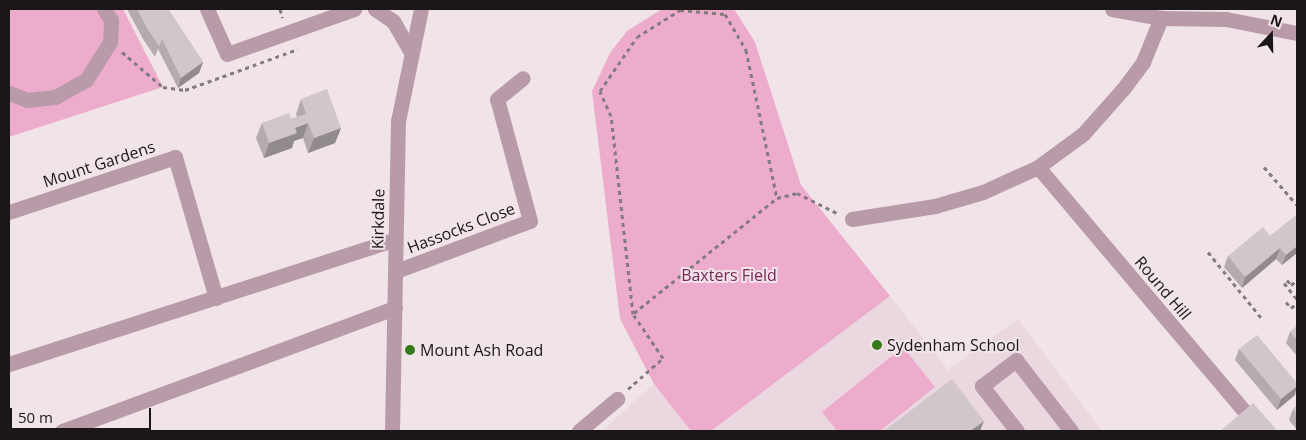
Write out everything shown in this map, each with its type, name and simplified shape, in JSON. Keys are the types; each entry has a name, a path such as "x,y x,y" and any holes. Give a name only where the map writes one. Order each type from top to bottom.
{"street":[{"path":"9,93 26,100 55,97 86,80 110,42 111,20 104,9"},
{"path":"207,9 227,54 354,9"},
{"path":"375,9 393,21 410,51"},
{"name":"Kirkdale","path":"392,431 396,272 394,240 398,121 410,51 421,9"},
{"path":"1112,9 1161,18 1226,14 1297,33"},
{"path":"852,219 975,195 1038,167 1083,134 1123,89 1143,62 1161,18"},
{"name":"Hassocks Close","path":"396,272 530,221 497,99 523,78"},
{"name":"Mount Gardens","path":"9,212 175,157 216,298"},
{"name":"Round Hill","path":"1038,167 1261,431"},
{"path":"9,364 394,240"},
{"path":"62,431 394,308"},
{"path":"1017,431 982,386 1016,360 1071,431"},
{"path":"579,431 617,399"}],"path":[{"path":"617,399 663,358 633,314 611,116 600,91 636,37 680,10 725,14 746,50 777,198"},
{"path":"110,42 164,87 185,90 306,46"},
{"path":"1264,167 1297,205"},
{"path":"633,314 777,198 797,193 852,219"},
{"path":"1208,252 1263,320"},
{"path":"1297,280 1291,285 1285,282 1297,299"},
{"path":"1286,302 1291,308 1297,303"}],"shaded area":[{"name":"Sydenham School","path":"890,296 948,370 1018,319 1102,431 711,431"},
{"path":"654,384 691,431 602,431"}],"green space":[{"path":"9,9 123,9 163,87 9,137"},
{"name":"Baxters Field","path":"662,9 734,9 755,42 801,185 890,296 711,431 691,431 654,384 620,319 592,91 610,53 627,31"},
{"path":"903,347 935,387 880,431 837,431 822,412"}],"building":[{"path":"137,9 168,9 203,62 181,78 162,39 159,46"},
{"path":"327,89 341,128 314,138 308,123 295,128 297,133 269,143 262,123 289,113 291,119 306,114 301,99"},
{"path":"1297,214 1297,246 1286,255 1280,248 1245,277 1228,256 1263,227 1270,236"},
{"path":"1297,326 1297,340 1290,332"},
{"path":"1257,335 1297,383 1297,386 1281,399 1239,349"},
{"path":"952,379 984,421 970,431 884,431"},
{"path":"1253,403 1276,429 1272,431 1220,431"},
{"path":"1297,405 1297,414 1293,409"}],"place":[{"name":"Sydenham School","path":"877,345"},
{"name":"Mount Ash Road","path":"410,350"}]}
